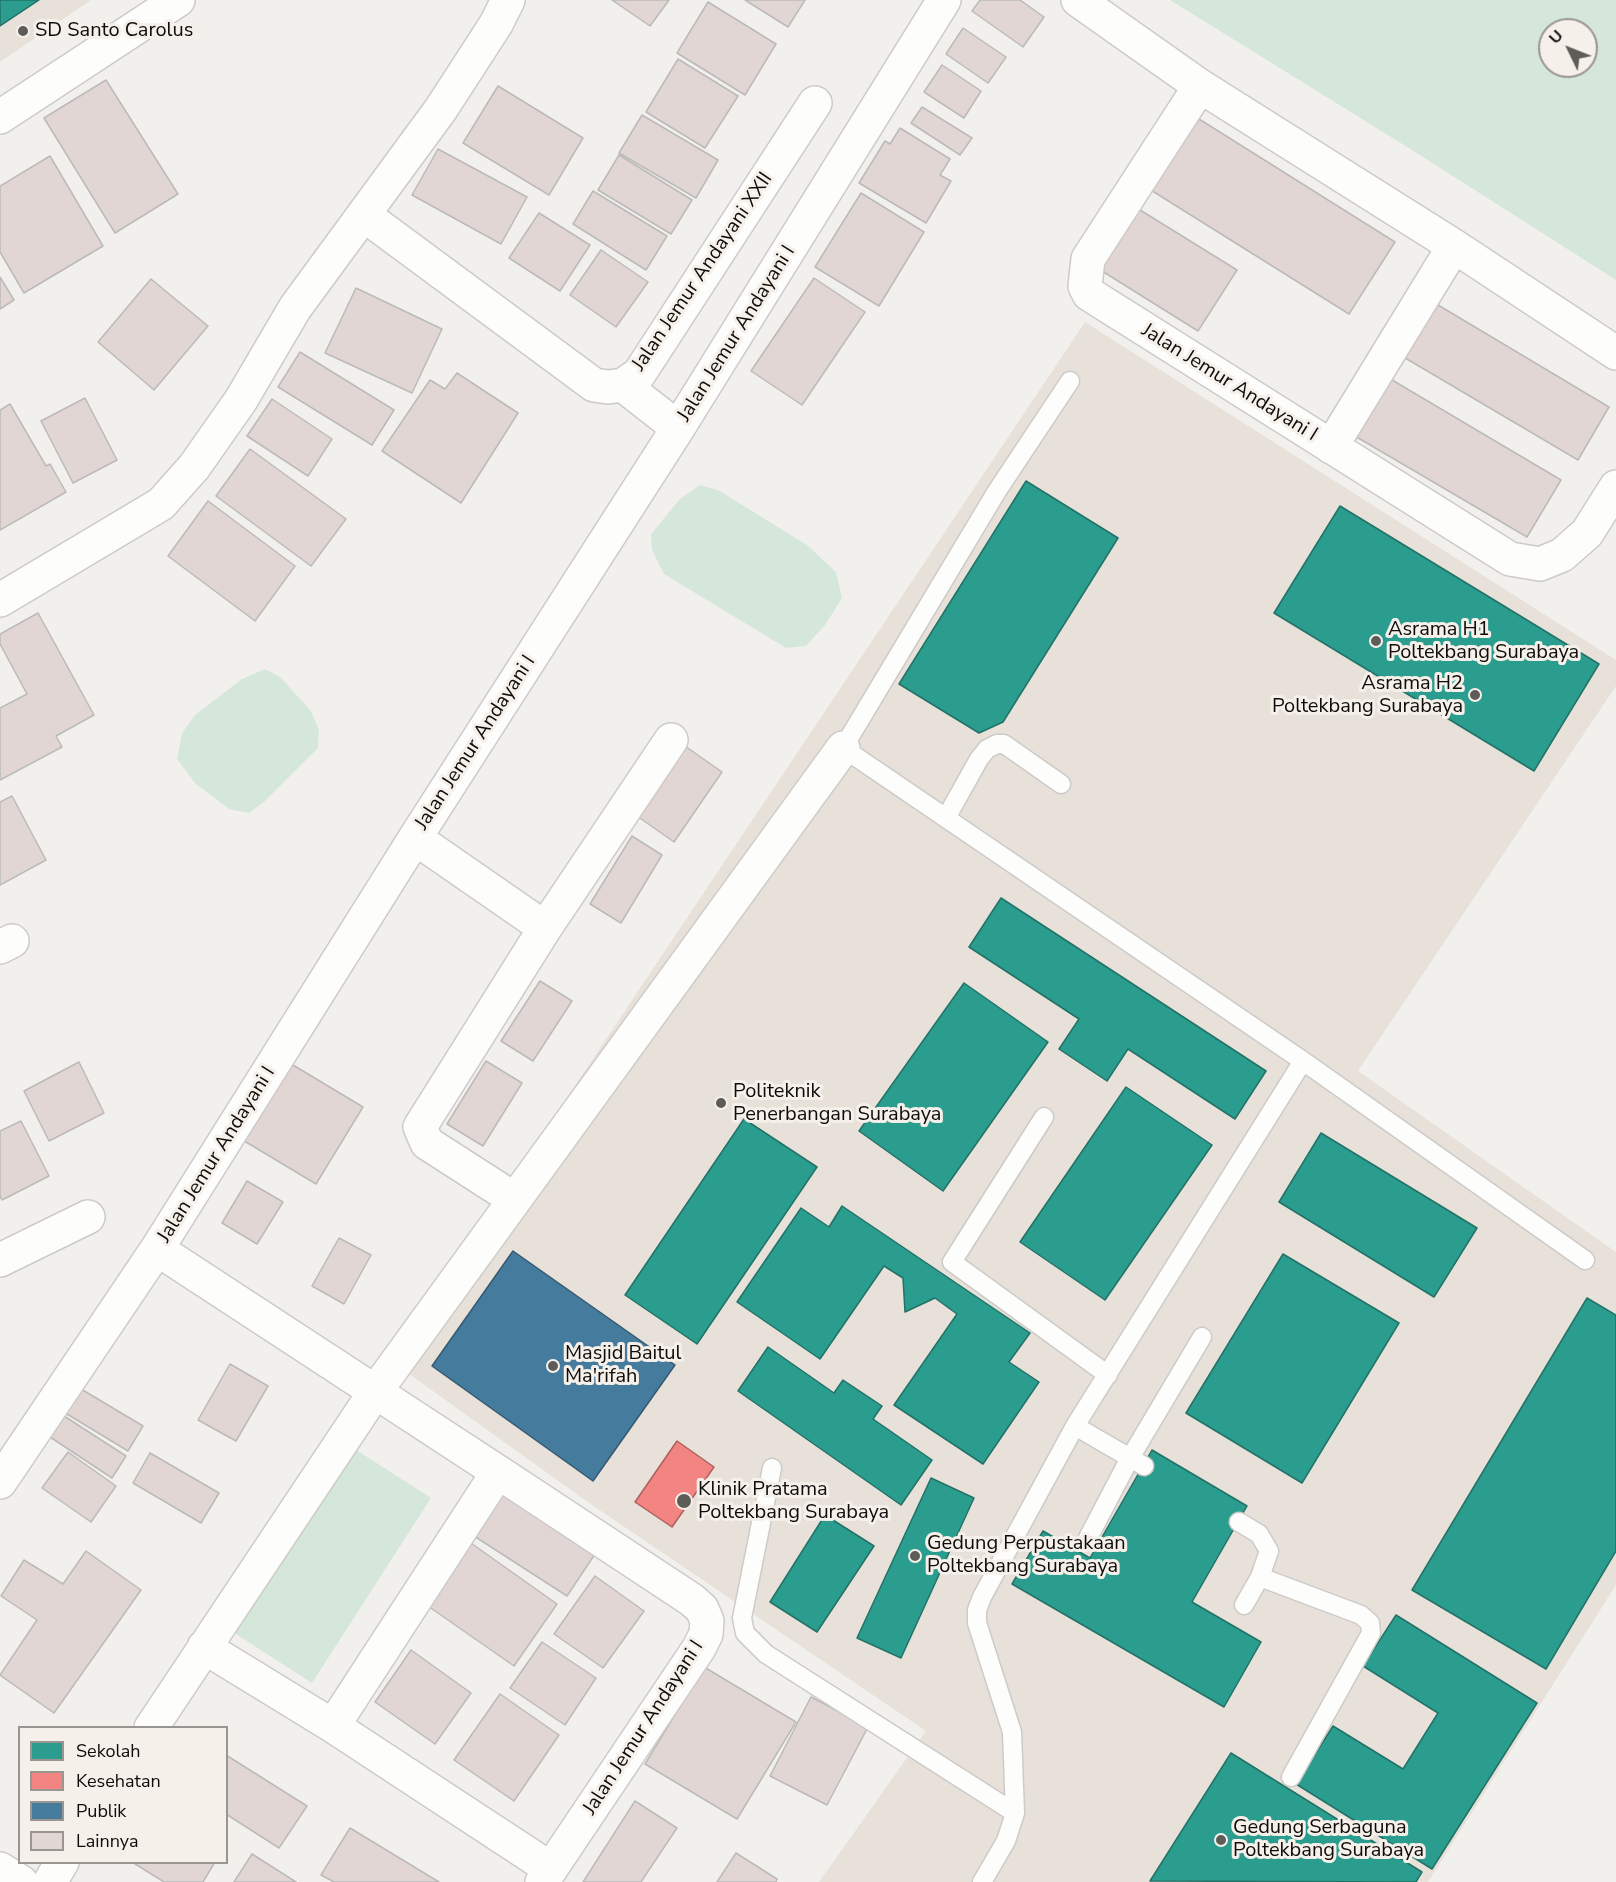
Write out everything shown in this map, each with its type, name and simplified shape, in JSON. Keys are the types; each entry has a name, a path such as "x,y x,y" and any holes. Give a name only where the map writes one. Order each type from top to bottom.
{"street":[{"path":"0,117 178,0"},
{"path":"0,600 161,504 194,466 221,429 295,308 441,109 496,24 508,0"},
{"name":"Jalan Jemur Andayani I","path":"0,1482 157,1249 415,838 678,428 945,0"},
{"path":"1078,0 1200,86 1454,246 1616,353"},
{"name":"Jalan Jemur Andayani I","path":"1200,86 1088,260 1085,286 1097,301 1510,559 1540,564 1562,555 1587,533 1616,487"},
{"name":"Jalan Jemur Andayani XXII","path":"364,215 594,385 608,387 623,385 639,374 815,103"},
{"name":"Jalan Jemur Andayani I","path":"1330,447 1454,246"},
{"path":"623,385 678,428"},
{"path":"514,1199 427,1143 420,1127 545,928 671,740"},
{"path":"152,1726 375,1392 843,748"},
{"path":"415,838 545,928"},
{"path":"0,1260 88,1217"},
{"name":"Jalan Jemur Andayani I","path":"157,1249 693,1600 702,1610 707,1621 706,1634 699,1648 547,1875 333,1726 204,1647"},
{"path":"333,1726 498,1472"},
{"path":"50,1882 61,1864"},
{"path":"0,1869 21,1882"}],"lane":[{"path":"1070,381 1003,482 843,748 1303,1061 1586,1260"},
{"path":"946,818 979,759 987,749 998,744 1004,744 1061,784"},
{"path":"982,1882 1006,1841 1015,1814 1012,1732 981,1639 977,1611 1075,1426 1303,1061"},
{"path":"1044,1117 952,1262 1108,1375"},
{"path":"1088,1539 1137,1462 1202,1337"},
{"path":"1075,1426 1137,1462"},
{"path":"772,1468 742,1618 746,1633 766,1654 1015,1814"},
{"path":"1239,1522 1259,1534 1267,1546 1268,1557 1244,1605"},
{"path":"1260,1577 1361,1615 1370,1623 1371,1633 1291,1777"}],"shaded area":[{"name":"SD Santo Carolus","path":"0,0 91,0 0,62"},
{"name":"Politeknik Penerbangan Surabaya","path":"1085,322 1616,660 1616,686 1358,1071 1616,1252 1616,1315 1587,1298 1413,1589 1616,1551 1616,1585 1428,1882 1416,1882 1422,1872 1151,1882 819,1882 926,1731 592,1505 391,1361","holes":["1026,481 1118,538 1003,722 979,733 899,684","1339,506 1599,664 1534,771 1274,613","1001,898 1265,1071 1128,1049 1107,1080 1059,1049 1079,1019 970,947","963,983 1048,1042 943,1190 859,1131","1126,1087 1211,1145 1105,1300 1020,1242","1320,1133 1477,1228 1435,1296 1279,1202","842,1206 1029,1333 1009,1362 1039,1382 983,1464 894,1405 957,1314 935,1298 906,1312 903,1278 884,1266 820,1359 737,1302 800,1208 829,1227","513,1252 593,1480 432,1366","1283,1254 1398,1323 1302,1483 1186,1413","768,1347 834,1393 843,1380 881,1406 873,1419 932,1460 901,1504 738,1391","677,1441 714,1467 672,1527 636,1502","1152,1451 1247,1506 1192,1602 1261,1642 1224,1706 1012,1584 1043,1531 1090,1558","931,1479 974,1498 901,1657 857,1638","825,1515 873,1546 817,1632 770,1601","1396,1615 1536,1703 1432,1869 1296,1784 1333,1726 1403,1769 1438,1713 1364,1666"]}],"green space":[{"path":"1170,0 1616,0 1616,280 1412,150"},
{"path":"700,485 718,490 807,545 836,572 842,598 825,625 806,646 786,648 664,574 652,550 651,534 680,499"},
{"path":"265,669 280,677 311,711 319,730 318,748 265,801 249,813 229,809 195,783 177,759 182,733 195,715 242,679"},
{"path":"347,1444 431,1498 312,1683 228,1629"}],"building: Sekolah":[{"path":"0,0 39,0 0,26"},
{"path":"1026,481 1118,538 1003,722 979,733 899,684"},
{"path":"1340,506 1599,664 1534,771 1274,613"},
{"path":"1001,898 1266,1071 1235,1119 1128,1049 1107,1081 1059,1049 1079,1019 969,947"},
{"path":"964,983 1048,1042 943,1191 859,1131"},
{"path":"1126,1087 1212,1145 1105,1300 1020,1242"},
{"path":"744,1119 817,1167 697,1344 625,1295"},
{"path":"1321,1133 1477,1228 1434,1297 1279,1202"},
{"path":"842,1206 1030,1333 1009,1362 1039,1382 983,1464 894,1405 957,1314 935,1298 905,1312 903,1278 884,1266 820,1359 737,1302 801,1208 829,1227"},
{"path":"1283,1254 1399,1323 1302,1483 1186,1413"},
{"path":"1587,1298 1616,1315 1616,1551 1546,1669 1412,1590"},
{"path":"768,1347 834,1393 843,1380 882,1406 873,1419 932,1460 901,1505 738,1391"},
{"path":"1152,1450 1247,1506 1192,1602 1261,1642 1224,1707 1012,1584 1043,1531 1090,1558"},
{"path":"931,1478 974,1498 901,1658 857,1638"},
{"path":"825,1515 874,1546 817,1632 770,1602"},
{"path":"1396,1615 1537,1703 1432,1869 1296,1784 1333,1726 1403,1769 1438,1713 1363,1666"},
{"path":"1231,1753 1422,1872 1416,1882 1150,1881"}],"building: Kesehatan":[{"path":"677,1441 714,1467 672,1527 635,1502"}],"building: Publik":[{"name":"Masjid Baitul Ma'rifah","path":"513,1251 675,1365 593,1481 432,1366"}],"building: Lainnya":[{"path":"612,0 669,0 650,26"},
{"path":"745,0 805,0 788,27"},
{"path":"980,0 1020,0 1044,17 1023,47 972,11"},
{"path":"708,2 776,44 745,95 677,53"},
{"path":"963,28 1006,57 988,83 946,54"},
{"path":"678,59 738,96 705,148 646,112"},
{"path":"942,65 981,91 964,118 924,92"},
{"path":"106,80 178,194 115,233 44,118"},
{"path":"498,86 583,138 549,195 463,143"},
{"path":"922,107 972,138 960,155 911,123"},
{"path":"1191,114 1395,242 1349,314 1146,187"},
{"path":"642,115 718,160 696,198 619,153"},
{"path":"900,128 950,159 940,175 951,181 926,223 859,183 885,141 890,144"},
{"path":"438,149 527,197 501,244 412,195"},
{"path":"619,155 692,200 671,234 598,190"},
{"path":"50,156 103,246 24,293 0,252 0,186"},
{"path":"593,191 667,236 646,270 573,224"},
{"path":"861,193 924,232 879,306 815,267"},
{"path":"1132,205 1237,270 1198,331 1094,266"},
{"path":"539,213 590,245 560,291 509,258"},
{"path":"601,250 648,282 616,327 570,295"},
{"path":"0,277 14,300 0,309"},
{"path":"814,278 865,312 802,405 751,371"},
{"path":"151,279 208,326 154,390 98,342"},
{"path":"356,288 442,329 412,393 325,353"},
{"path":"1428,299 1609,407 1578,460 1395,352"},
{"path":"300,352 394,410 372,445 278,387"},
{"path":"457,373 518,413 461,503 382,451 430,380 445,389"},
{"path":"1382,374 1561,480 1527,537 1348,432"},
{"path":"85,398 117,460 73,483 41,421"},
{"path":"272,399 332,439 308,476 247,436"},
{"path":"10,404 46,466 50,464 66,492 0,530 0,410"},
{"path":"250,449 346,519 311,566 216,496"},
{"path":"208,501 295,566 255,621 168,556"},
{"path":"38,613 94,715 56,736 62,747 0,780 0,708 27,694 0,644 0,634"},
{"path":"685,746 722,772 674,842 637,816"},
{"path":"12,796 46,860 0,885 0,802"},
{"path":"632,836 662,855 621,923 590,904"},
{"path":"540,981 572,1001 533,1061 501,1041"},
{"path":"486,1061 522,1083 483,1146 447,1124"},
{"path":"79,1062 104,1113 49,1141 24,1091"},
{"path":"288,1062 363,1107 316,1184 241,1139"},
{"path":"21,1121 49,1176 2,1200 0,1196 0,1131"},
{"path":"247,1181 283,1202 257,1244 222,1223"},
{"path":"339,1238 371,1255 344,1304 312,1286"},
{"path":"230,1364 268,1386 236,1441 198,1420"},
{"path":"76,1386 143,1426 128,1451 62,1411"},
{"path":"64,1416 126,1456 112,1478 50,1437"},
{"path":"68,1452 116,1486 91,1522 42,1488"},
{"path":"150,1453 219,1493 201,1523 133,1483"},
{"path":"505,1488 599,1548 567,1596 474,1536"},
{"path":"468,1541 557,1604 514,1666 425,1604"},
{"path":"86,1551 141,1590 54,1713 0,1675 37,1620 1,1596 24,1560 63,1584"},
{"path":"595,1576 644,1611 603,1668 554,1634"},
{"path":"542,1642 596,1678 565,1725 510,1688"},
{"path":"411,1650 471,1693 435,1744 375,1702"},
{"path":"704,1667 796,1722 737,1819 645,1764"},
{"path":"500,1694 559,1735 514,1801 454,1760"},
{"path":"811,1697 868,1727 827,1805 770,1776"},
{"path":"228,1756 307,1806 279,1848 228,1815"},
{"path":"635,1801 677,1828 641,1882 583,1882"},
{"path":"350,1828 439,1882 334,1882 321,1875"},
{"path":"736,1853 777,1879 776,1882 717,1882"},
{"path":"252,1854 296,1882 234,1882"},
{"path":"135,1864 214,1864 203,1882 164,1882"}],"place":[{"name":"SD Santo Carolus","path":"23,31"},
{"name":"Asrama H1 Poltekbang Surabaya","path":"1376,641"},
{"name":"Asrama H2 Poltekbang Surabaya","path":"1475,695"},
{"name":"Politeknik Penerbangan Surabaya","path":"721,1103"},
{"name":"Masjid Baitul Ma'rifah","path":"553,1366"},
{"name":"Klinik Pratama Poltekbang Surabaya","path":"684,1501"},
{"name":"Gedung Perpustakaan Poltekbang Surabaya","path":"915,1556"},
{"name":"Gedung Serbaguna Poltekbang Surabaya","path":"1221,1840"}]}
